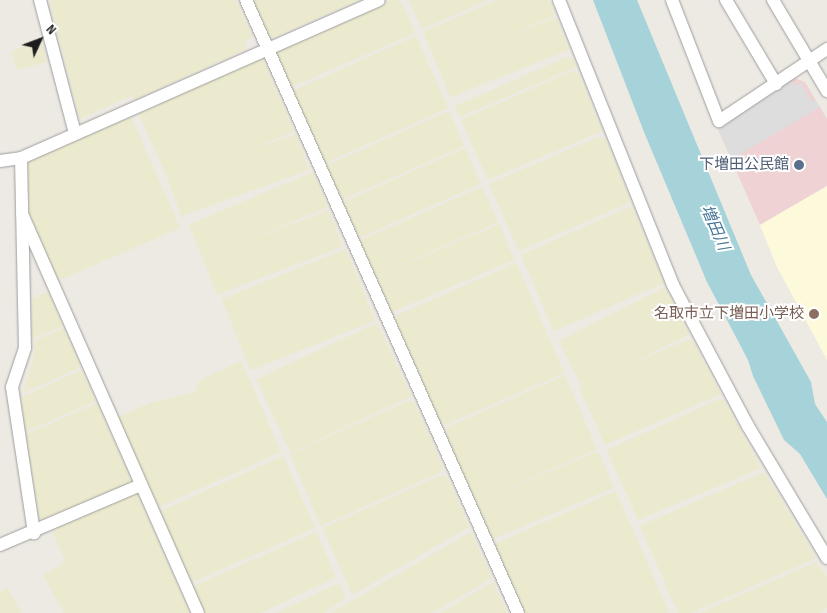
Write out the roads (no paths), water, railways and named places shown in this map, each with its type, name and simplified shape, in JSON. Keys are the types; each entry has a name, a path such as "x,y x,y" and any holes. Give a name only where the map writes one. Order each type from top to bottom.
{"street":[{"path":"40,0 75,133"},
{"path":"246,0 518,613"},
{"path":"0,161 21,158 379,0"},
{"path":"559,0 673,285 748,426 827,558"},
{"path":"672,0 719,121 827,49"},
{"path":"726,0 776,84"},
{"path":"773,0 827,91"},
{"path":"21,158 25,348 12,387 34,533"},
{"path":"22,214 198,613"},
{"path":"0,545 34,533 141,485"}],"water":[{"name":"増田川","path":"593,0 637,0 751,275 811,382 815,404 827,422 827,499 800,454 784,440 753,376 748,360 707,282 644,132"}],"place":[{"name":"下増田公民館","path":"799,165"},
{"name":"名取市立下増田小学校","path":"814,314"}]}
